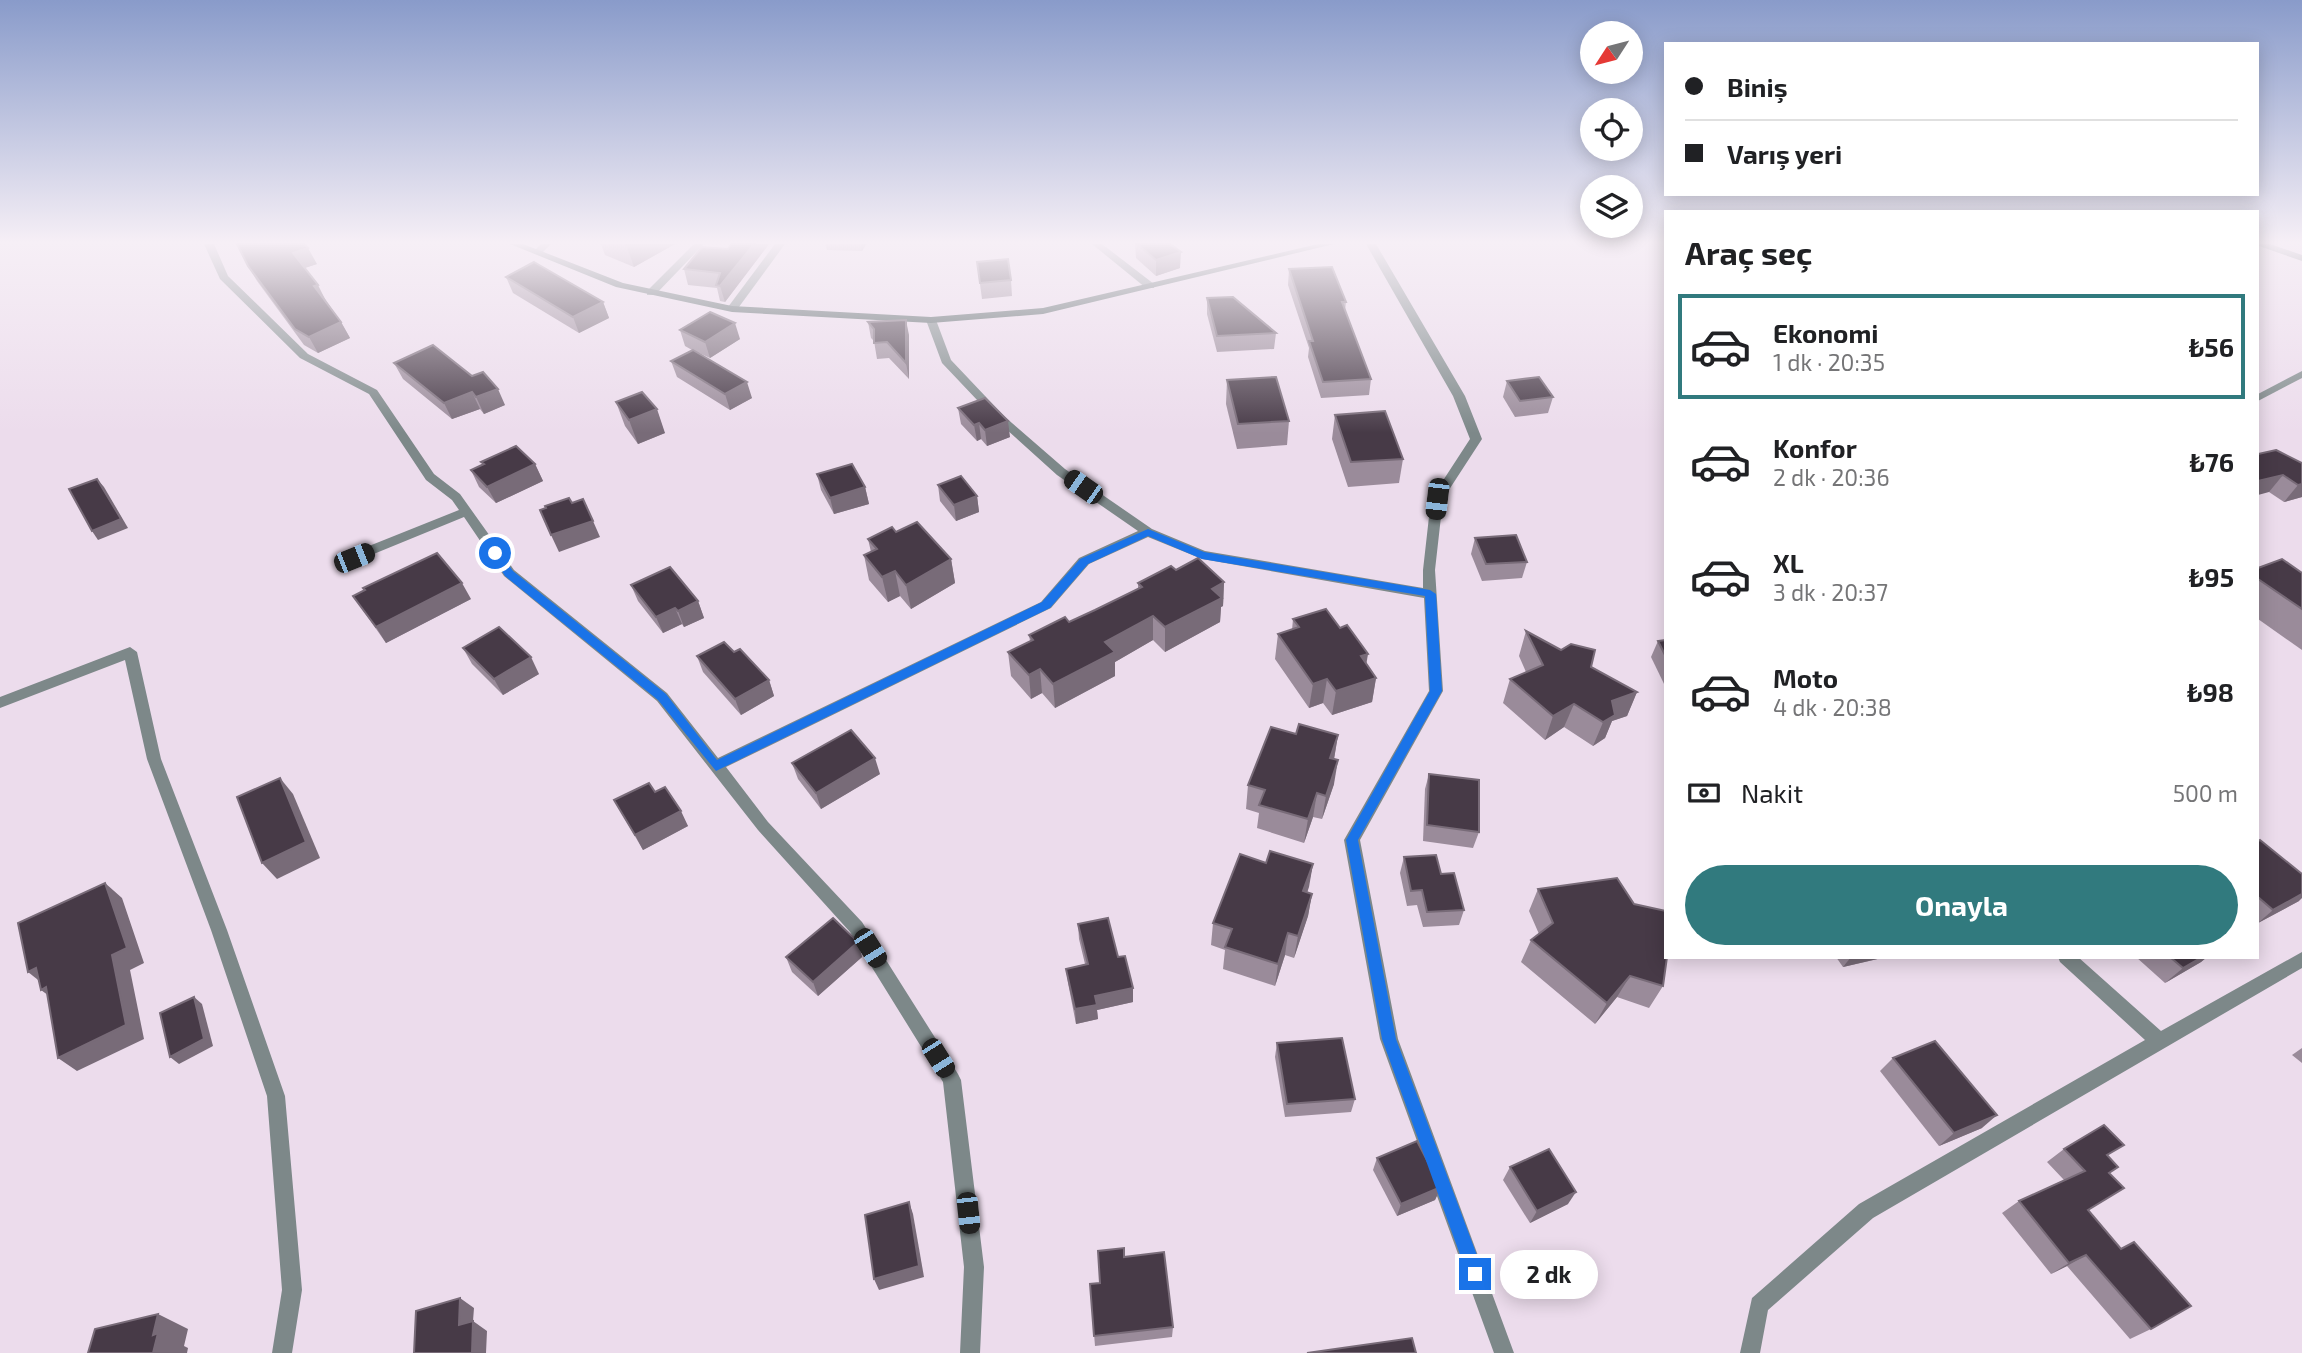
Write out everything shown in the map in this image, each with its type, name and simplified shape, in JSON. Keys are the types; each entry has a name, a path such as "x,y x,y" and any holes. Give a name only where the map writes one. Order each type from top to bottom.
{"street":[{"path":"255,307 304,356 373,392 430,477 456,497 509,573 662,697 763,826 856,927 952,1080 974,1267 970,1353"},
{"path":"723,307 931,320 1044,311 1060,307"},
{"path":"1408,307 1459,396 1476,439 1437,499 1429,570 1436,691 1352,840 1389,1039 1504,1353"},
{"path":"931,320 946,362 1000,418 1061,472 1148,532 1202,555 1430,594"},
{"path":"2259,397 2302,374"},
{"path":"354,558 466,512"},
{"path":"716,766 1046,605 1084,561 1148,532"},
{"path":"0,703 130,652 154,759 219,930 276,1096 292,1290 282,1353"},
{"path":"2068,959 2159,1041"},
{"path":"1753,1350 1759,1305 1866,1211 2302,959"}],"building":[{"path":"279,307 330,307 341,322 309,337 295,329"},
{"path":"556,307 593,307 573,317"},
{"path":"1209,307 1245,307 1276,333 1217,336"},
{"path":"1302,307 1344,307 1371,379 1323,382 1309,341 1313,341"},
{"path":"710,312 735,323 705,342 680,330"},
{"path":"906,320 906,363 887,342 874,343 874,329 868,322"},
{"path":"433,345 472,376 483,372 498,389 476,397 472,392 444,403 394,363"},
{"path":"693,350 747,382 725,394 671,361"},
{"path":"1276,377 1289,421 1238,424 1227,380"},
{"path":"1539,377 1553,397 1520,401 1507,381"},
{"path":"642,392 657,409 629,420 616,402"},
{"path":"985,398 1008,421 985,430 979,423 974,425 958,408"},
{"path":"1385,411 1403,459 1351,462 1335,415"},
{"path":"516,446 535,464 487,487 471,470 484,464 481,462"},
{"path":"2276,450 2302,463 2302,484 2298,485 2283,475 2259,481 2259,454"},
{"path":"852,464 865,487 830,498 817,474"},
{"path":"961,476 977,496 954,505 938,485"},
{"path":"97,479 121,519 92,531 69,489"},
{"path":"569,498 572,503 583,499 593,521 551,535 540,510"},
{"path":"917,522 951,559 906,585 895,571 882,577 864,555 877,549 868,539 892,527 896,532"},
{"path":"1516,535 1527,562 1486,564 1475,538"},
{"path":"437,553 462,583 376,627 353,596 365,590 363,588"},
{"path":"1198,558 1224,582 1212,589 1222,598 1165,627 1153,616 1105,642 1115,652 1053,684 1040,669 1029,675 1008,652 1033,640 1029,635 1065,617 1069,622 1142,587 1138,583 1171,566 1176,570"},
{"path":"2282,559 2302,573 2302,609 2259,580 2259,568"},
{"path":"670,567 698,601 678,611 675,608 656,617 631,585"},
{"path":"1326,609 1340,628 1347,625 1368,654 1361,656 1376,678 1336,691 1327,679 1313,684 1278,634 1299,627 1293,619"},
{"path":"499,627 531,657 494,679 463,648"},
{"path":"1526,631 1561,650 1571,644 1595,650 1591,667 1637,692 1612,701 1615,715 1603,722 1574,704 1553,716 1510,679 1543,665"},
{"path":"1664,640 1664,653 1658,641"},
{"path":"724,642 734,652 740,649 769,680 735,699 697,656"},
{"path":"1299,724 1338,735 1330,758 1338,760 1326,796 1317,793 1308,819 1259,805 1265,790 1248,785 1271,727 1296,734"},
{"path":"851,730 875,758 816,793 792,763"},
{"path":"1429,774 1479,780 1479,832 1427,825"},
{"path":"280,778 306,842 262,863 237,797"},
{"path":"649,783 655,792 665,787 681,811 635,835 614,800"},
{"path":"2259,840 2302,874 2302,894 2273,910 2259,898"},
{"path":"1270,851 1313,864 1303,891 1312,894 1298,936 1288,933 1278,964 1225,947 1232,929 1213,923 1240,854 1266,863"},
{"path":"1436,855 1441,874 1454,873 1464,910 1427,912 1422,890 1411,891 1404,857"},
{"path":"1617,878 1634,904 1664,911 1664,959 1667,959 1663,986 1630,976 1607,1003 1531,940 1553,923 1538,889"},
{"path":"105,883 127,948 112,955 126,1025 58,1058 46,987 41,990 36,968 28,972 18,923"},
{"path":"833,918 858,942 813,982 786,957"},
{"path":"1108,918 1118,957 1125,956 1133,988 1095,996 1097,1005 1075,1009 1066,969 1088,964 1078,924"},
{"path":"2172,959 2199,959 2183,968"},
{"path":"194,997 204,1039 170,1057 160,1013"},
{"path":"1342,1038 1355,1099 1287,1104 1277,1043"},
{"path":"1935,1041 1997,1115 1954,1133 1893,1058"},
{"path":"2104,1125 2124,1145 2107,1155 2118,1167 2109,1173 2124,1188 2088,1210 2121,1249 2134,1242 2191,1306 2151,1329 2086,1255 2069,1263 2019,1201 2085,1171 2064,1149"},
{"path":"1417,1141 1441,1187 1401,1204 1377,1158"},
{"path":"1549,1149 1576,1192 1537,1211 1510,1167"},
{"path":"909,1202 919,1266 874,1279 865,1215"},
{"path":"1124,1248 1124,1257 1164,1252 1173,1327 1094,1336 1090,1284 1100,1283 1098,1251"},
{"path":"460,1298 459,1325 473,1321 472,1353 414,1353 416,1311"},
{"path":"158,1314 153,1335 158,1333 153,1353 88,1353 95,1329"},
{"path":"1412,1338 1416,1353 1307,1353"}],"route":[{"path":"495,553 509,573 662,697 716,766 1046,605 1084,561 1148,532 1202,555 1430,594 1436,691 1352,840 1389,1039 1475,1274"}]}
